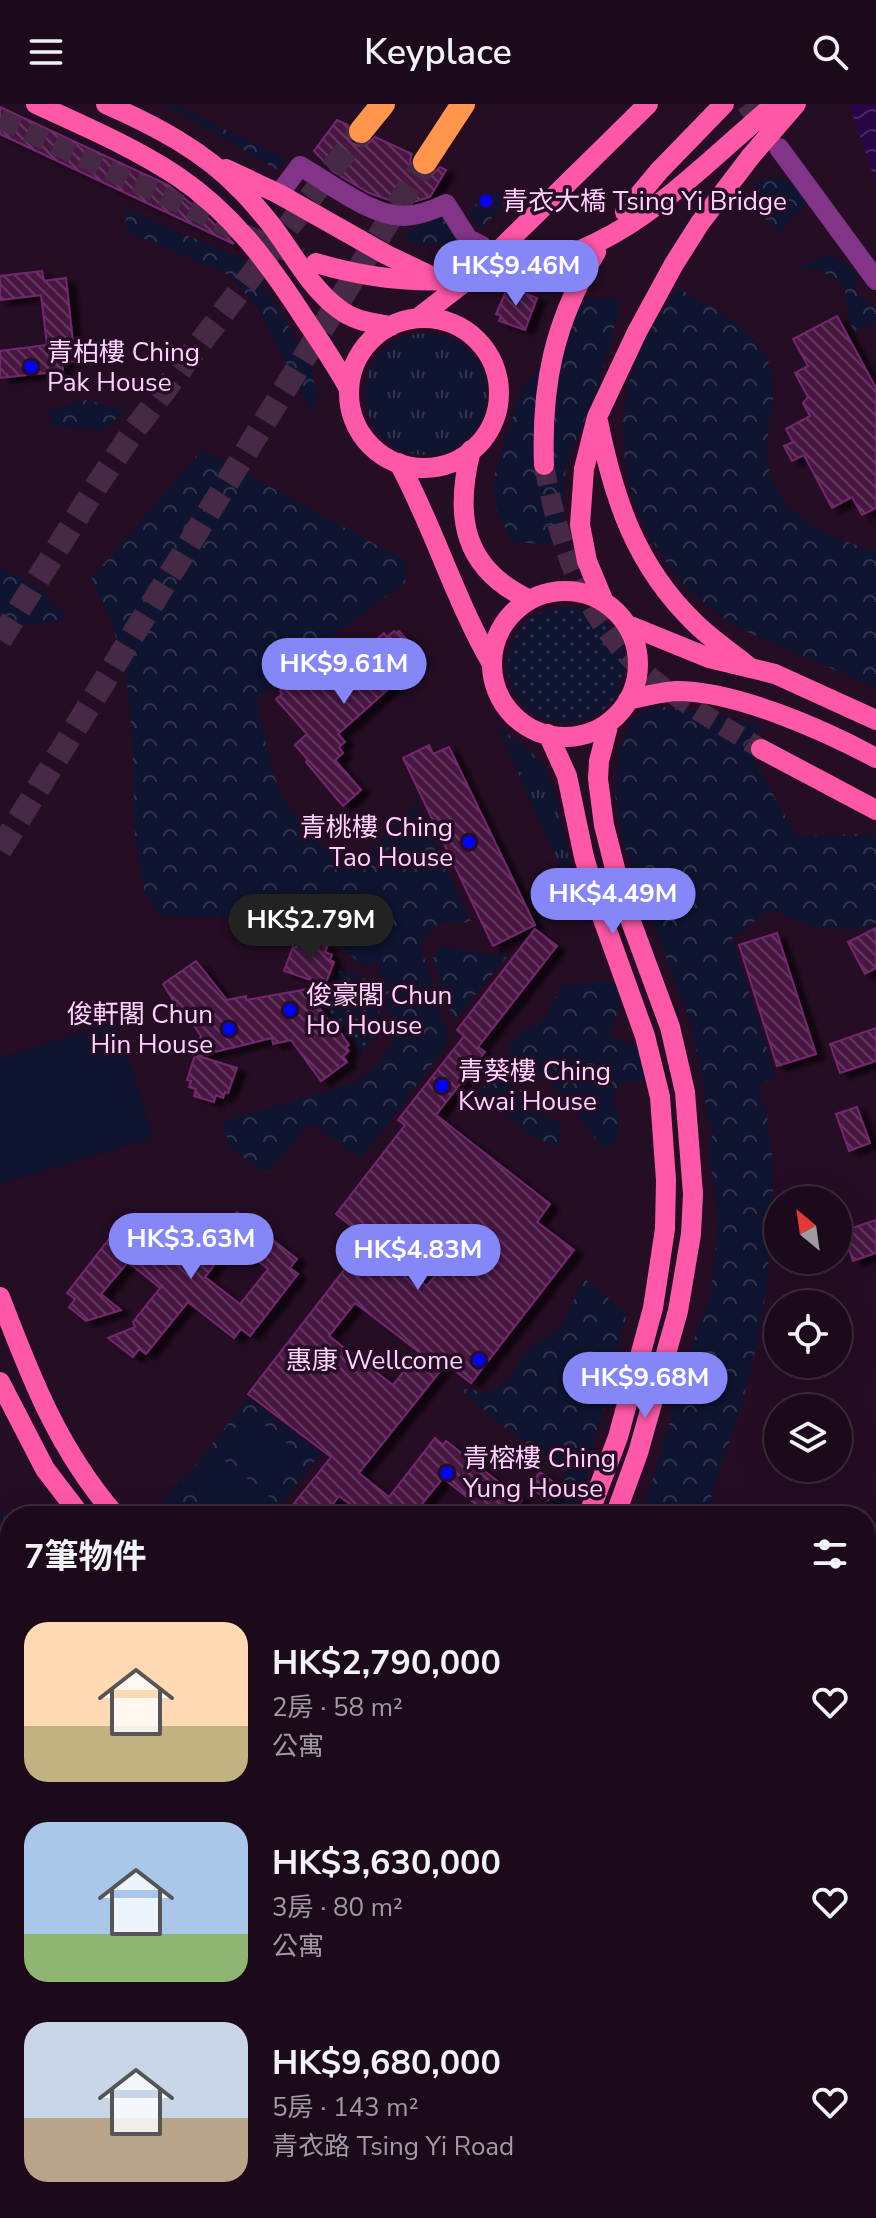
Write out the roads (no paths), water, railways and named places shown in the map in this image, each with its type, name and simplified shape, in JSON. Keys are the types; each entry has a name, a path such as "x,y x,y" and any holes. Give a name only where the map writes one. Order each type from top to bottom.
{"highway":[{"path":"361,131 383,104"},
{"path":"425,162 463,104"}],"main road":[{"path":"36,104 142,154 180,178 226,214 273,269 334,360 349,389"},
{"path":"106,104 429,276 445,278 475,274"},
{"path":"418,318 475,274 648,104"},
{"path":"625,212 669,160 724,104"},
{"path":"316,263 374,276 426,281 487,277 558,259 614,233 649,210 775,104"},
{"path":"604,602 587,561 580,525 584,469 597,417 637,332 700,223 796,104"},
{"path":"211,162 241,189 314,284 338,309 366,323 391,326"},
{"path":"544,465 542,425 546,383 557,337 571,300 596,252"},
{"path":"418,318 438,319 470,334 484,348 498,379 499,398 493,422 471,450 435,466 415,467 381,454 361,434 351,410 349,389 351,375 367,343 391,326 418,318"},
{"path":"597,417 619,500 630,532 645,561 688,616 748,666"},
{"path":"471,450 464,477 463,513 474,550 498,580 530,600"},
{"path":"399,463 438,544 471,628 492,664 504,704 524,724 562,736 579,735 609,722 628,700 636,683 638,662 628,625 617,612 604,602 578,592 561,591 546,593 514,611 495,644 492,664"},
{"path":"628,625 709,658 775,674 876,720"},
{"path":"628,700 654,693 680,691 717,696 801,722 874,756"},
{"path":"609,722 599,761 598,779 604,825 623,900 670,1027 685,1092 693,1194 691,1234 678,1311 638,1453 619,1506"},
{"path":"548,734 567,776 584,857 599,908 645,1036 660,1097 666,1180 665,1229 653,1308 618,1437 592,1506"},
{"path":"761,749 875,809"},
{"path":"0,1297 51,1422 82,1472 108,1506"},
{"path":"0,1382 45,1469 73,1506"}],"street":[{"path":"779,148 876,280"},
{"path":"279,194 300,166 374,210 404,216 431,211 446,204 468,239 482,246"}],"water":[{"path":"849,104 876,104 876,183"}],"tunnel":[{"path":"746,104 768,133"},
{"path":"0,119 237,231 301,257"},
{"path":"0,640 135,429 361,131"},
{"path":"0,850 425,162"},
{"path":"544,465 566,552 590,606 606,631 625,654 661,686 761,749"}],"place":[{"name":"青衣大橋 Tsing Yi Bridge","path":"486,201"},
{"name":"青柏樓 Ching Pak House","path":"31,367"},
{"name":"青桃樓 Ching Tao House","path":"469,842"},
{"name":"俊豪閣 Chun Ho House","path":"290,1010"},
{"name":"俊軒閣 Chun Hin House","path":"229,1029"},
{"name":"青葵樓 Ching Kwai House","path":"442,1086"},
{"name":"惠康 Wellcome","path":"479,1360"},
{"name":"青榕樓 Ching Yung House","path":"447,1473"}]}
